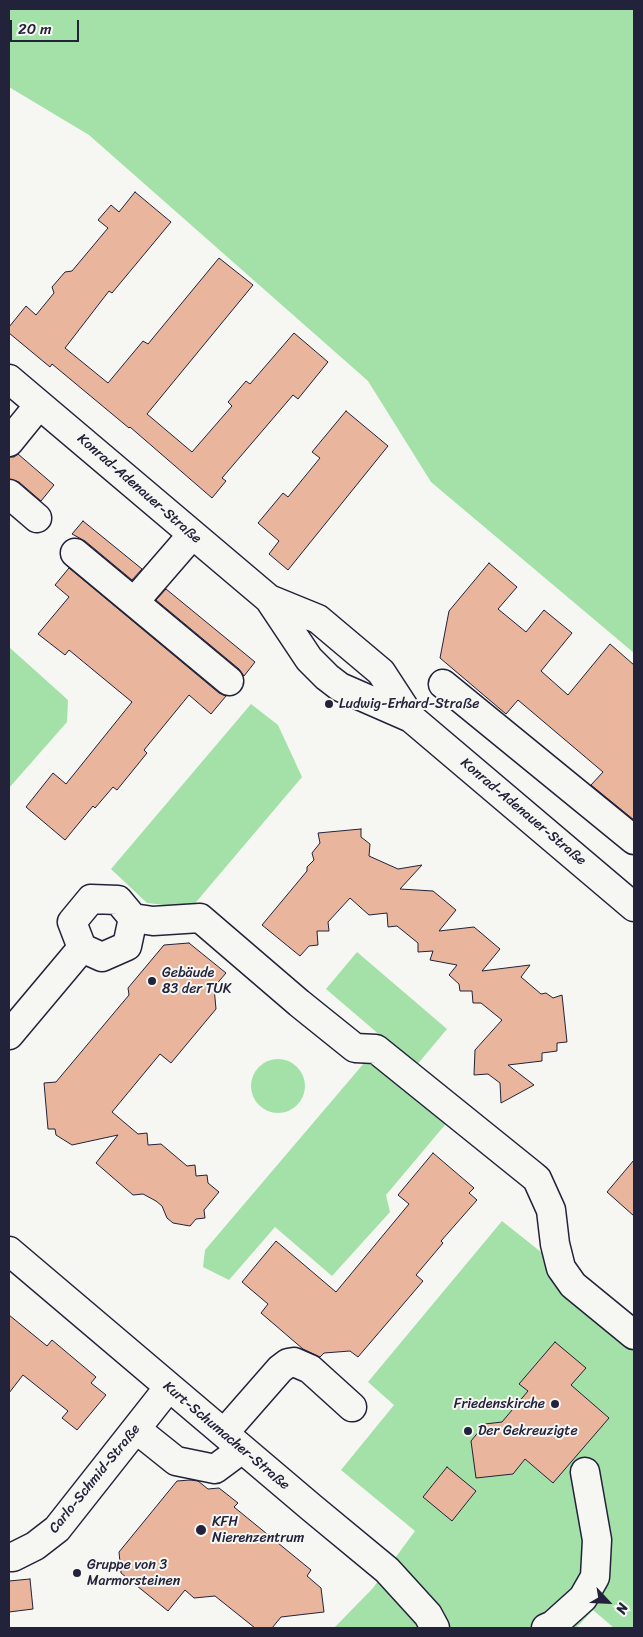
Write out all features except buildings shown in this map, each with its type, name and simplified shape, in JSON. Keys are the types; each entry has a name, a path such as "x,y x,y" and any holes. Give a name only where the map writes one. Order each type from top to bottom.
{"street":[{"name":"Konrad-Adenauer-Straße","path":"9,378 269,599 308,659 327,677 340,687 411,718"},
{"path":"9,442 40,404"},
{"path":"9,494 37,518"},
{"path":"134,602 192,535"},
{"path":"75,553 229,681"},
{"name":"Konrad-Adenauer-Straße","path":"269,599 318,619 381,672 411,718 634,907"},
{"path":"443,684 634,840"},
{"path":"133,918 128,946 102,957 82,948 72,922 90,899 118,900 133,918 153,921 200,918 355,1048 376,1049 532,1174 537,1179 551,1210 560,1268 573,1285 634,1335"},
{"path":"9,1034 82,948"},
{"name":"Kurt-Schumacher-Straße","path":"9,1251 387,1570 428,1615 435,1628"},
{"path":"136,1429 176,1461 215,1469 280,1369 288,1363 294,1362 310,1369 352,1407"},
{"name":"Carlo-Schmid-Straße","path":"9,1557 35,1546 57,1529 169,1387"},
{"path":"546,1628 553,1625 582,1598 595,1576 597,1540 585,1472"}],"green space":[{"path":"9,9 634,9 634,653 431,482 368,381 89,135 9,87"},
{"path":"9,647 68,700 67,722 9,788"},
{"path":"251,704 278,725 302,777 191,908 147,903 111,869"},
{"path":"357,952 447,1029 416,1066 326,989"},
{"path":"376,1049 455,1113 386,1195 390,1212 332,1276 275,1227 229,1280 203,1267 205,1250"},
{"path":"278,1059 297,1067 305,1086 297,1105 278,1113 259,1105 251,1086 259,1067"},
{"path":"502,1221 561,1268 634,1335 634,1628 614,1628 593,1610 576,1628 334,1628 373,1588 415,1531 341,1470 394,1405 368,1382"}],"place":[{"name":"Ludwig-Erhard-Straße","path":"329,704"},
{"name":"Gebäude 83 der TUK","path":"152,981"},
{"name":"Friedenskirche","path":"555,1404"},
{"name":"Der Gekreuzigte","path":"468,1431"},
{"name":"KFH Nierenzentrum","path":"201,1530"},
{"name":"Gruppe von 3 Marmorsteinen","path":"77,1573"}]}
